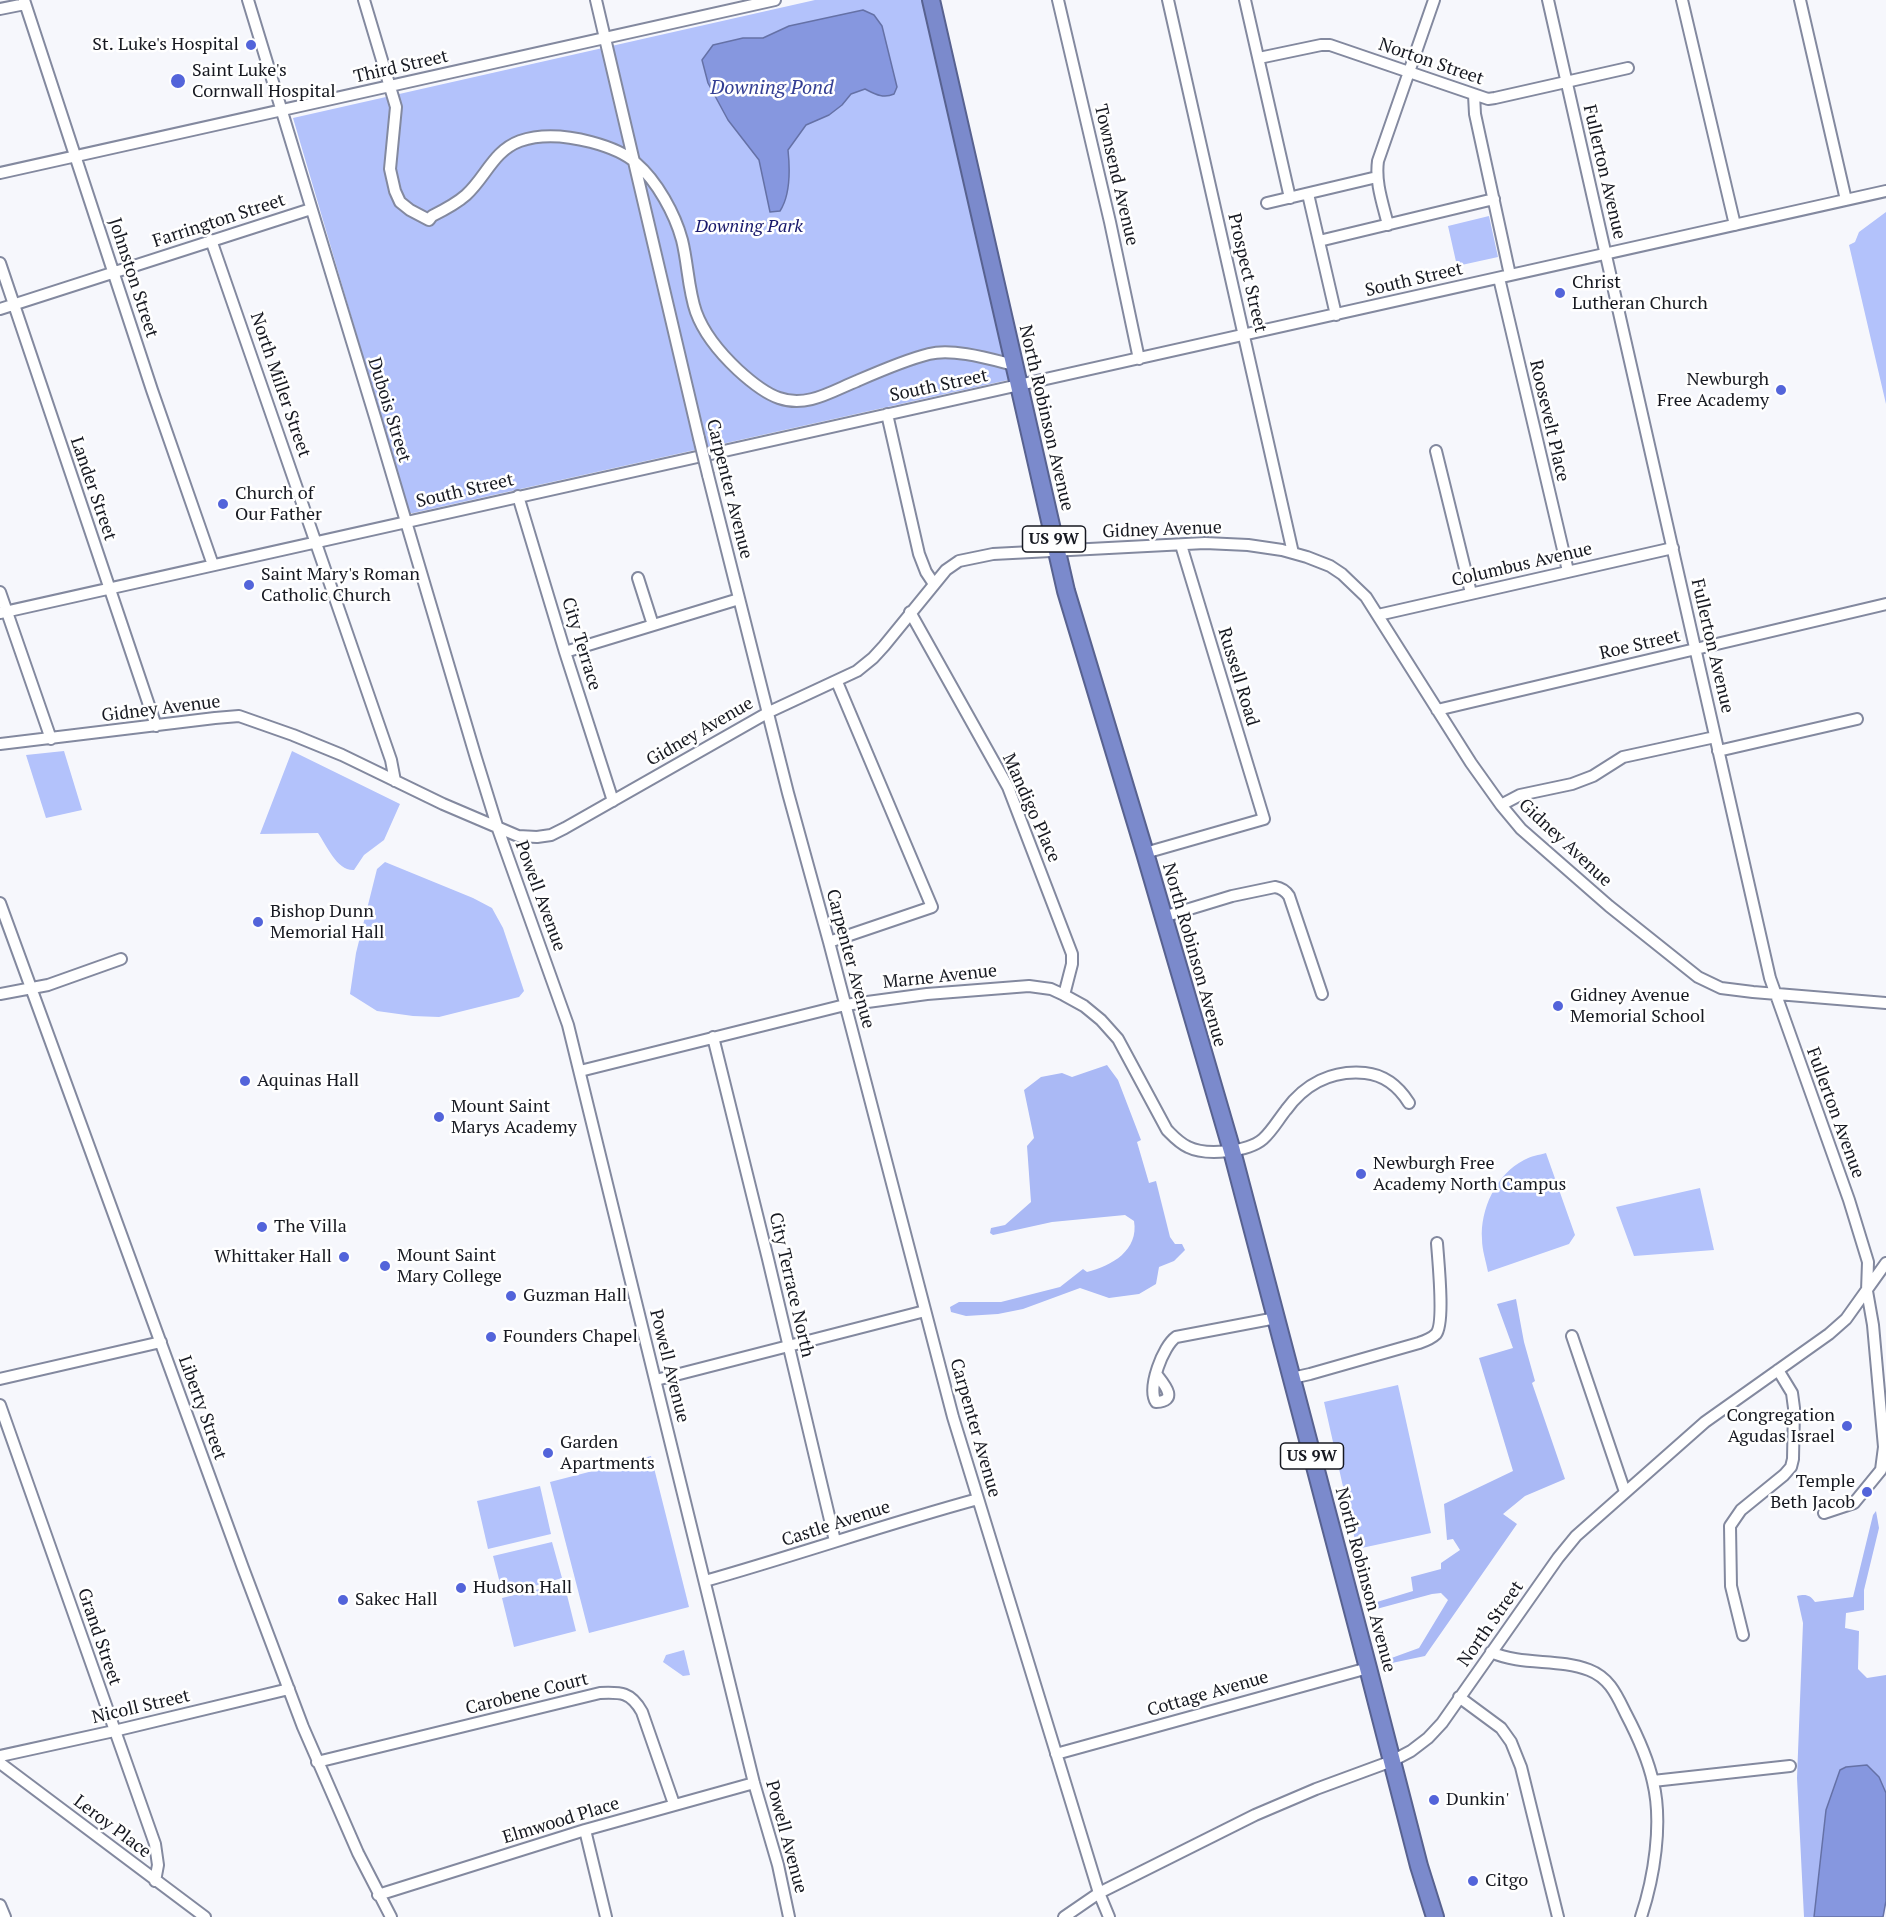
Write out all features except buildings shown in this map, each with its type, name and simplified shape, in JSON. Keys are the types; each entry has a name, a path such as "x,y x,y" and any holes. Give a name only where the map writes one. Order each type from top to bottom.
{"highway":[{"name":"North Robinson Avenue","path":"931,0 1066,591 1232,1151 1419,1866 1435,1917"}],"street":[{"name":"Dubois Street","path":"248,0 498,829"},
{"path":"364,0 396,107 390,169 400,202 410,210 429,220 454,204 468,193 495,157 506,147 540,136 575,138 604,146 636,163 657,188 676,222 682,240 696,311 705,332 729,362 764,391 796,402 814,399 893,366 931,353 962,354 1014,365"},
{"name":"Carpenter Avenue","path":"596,0 739,599 953,1417 1108,1917"},
{"name":"Third Street","path":"0,173 775,0"},
{"name":"Townsend Avenue","path":"1058,0 1139,358"},
{"name":"Prospect Street","path":"1168,0 1293,553"},
{"path":"1245,0 1290,198"},
{"path":"1388,225 1377,177 1378,162 1434,0"},
{"name":"Fullerton Avenue","path":"1548,0 1770,978 1849,1200 1868,1262 1868,1291 1884,1447 1881,1470 1854,1503 1824,1513"},
{"path":"1682,0 1735,225"},
{"path":"1800,0 1846,200"},
{"path":"0,9 25,2"},
{"name":"Johnston Street","path":"25,2 152,390 213,565"},
{"name":"Norton Street","path":"1259,58 1330,45 1474,95 1495,98 1628,68"},
{"name":"Roosevelt Place","path":"1474,95 1475,114 1494,200 1505,277 1568,571"},
{"path":"1267,204 1377,177"},
{"name":"South Street","path":"3,613 316,541 1886,191"},
{"path":"1308,194 1335,315"},
{"path":"1319,241 1494,200"},
{"name":"Farrington Street","path":"0,309 311,209"},
{"name":"North Miller Street","path":"212,240 391,760 394,781"},
{"name":"Lander Street","path":"0,263 156,726"},
{"path":"887,414 919,554 934,584"},
{"path":"1436,451 1471,593"},
{"name":"City Terrace","path":"518,496 613,801"},
{"name":"Gidney Avenue","path":"0,744 239,716 342,755 498,829 518,836 551,835 769,712 857,671 873,658 946,570 959,561 997,554 1205,543 1248,545 1293,553 1329,566 1342,574 1366,597 1471,763 1521,829 1609,906 1698,977 1721,988 1886,1003"},
{"name":"Russell Road","path":"1145,853 1264,819 1181,544"},
{"name":"Columbus Avenue","path":"1378,615 1673,548"},
{"path":"638,578 654,626"},
{"path":"0,592 3,613 51,739"},
{"path":"565,652 739,599"},
{"name":"Roe Street","path":"1437,710 1886,604"},
{"name":"Mandigo Place","path":"910,612 1008,787 1072,954 1072,964 1064,995"},
{"path":"829,942 932,907 837,682"},
{"path":"1718,751 1857,719"},
{"path":"1501,805 1520,795 1572,784 1593,776 1623,757 1715,737"},
{"name":"Powell Avenue","path":"498,829 568,1025 754,1783 778,1865 789,1917"},
{"path":"1163,917 1232,896 1275,887 1280,888 1289,896 1323,994"},
{"name":"Liberty Street","path":"0,903 317,1762 378,1894 391,1917"},
{"path":"0,994 48,985 120,959"},
{"name":"Marne Avenue","path":"580,1071 845,1005 927,994 1029,986 1051,989 1064,995 1084,1006 1101,1020 1118,1039 1167,1130 1177,1141 1189,1148 1202,1152 1232,1151 1262,1140 1301,1094 1316,1082 1333,1074 1351,1072 1379,1077 1389,1081 1400,1090 1408,1103"},
{"name":"City Terrace North","path":"713,1038 835,1541"},
{"path":"1292,1377 1319,1372 1419,1343 1437,1333 1440,1325 1437,1243"},
{"name":"North Street","path":"1064,1917 1099,1893 1255,1815 1412,1751 1442,1723 1558,1557 1576,1536 1705,1422 1829,1334 1846,1319 1886,1263"},
{"path":"656,1380 925,1311"},
{"path":"1156,1375 1164,1350 1176,1337 1276,1318"},
{"path":"1572,1336 1626,1492"},
{"path":"0,1379 161,1342"},
{"path":"1743,1635 1731,1586 1730,1526 1741,1510 1791,1467 1793,1401 1788,1384 1778,1370"},
{"name":"Grand Street","path":"0,1405 155,1844 158,1865 155,1881"},
{"name":"Castle Avenue","path":"705,1581 978,1498"},
{"path":"1491,1652 1512,1659 1574,1665 1603,1677 1613,1688 1633,1726 1653,1781 1656,1800 1656,1842 1641,1917"},
{"name":"Cottage Avenue","path":"1056,1754 1368,1668"},
{"name":"Nicoll Street","path":"0,1756 289,1689"},
{"name":"Carobene Court","path":"317,1762 600,1693 618,1692 630,1696 638,1704 674,1804"},
{"path":"1459,1697 1501,1728 1511,1742 1521,1767 1558,1917"},
{"name":"Leroy Place","path":"0,1763 205,1917"},
{"path":"1653,1781 1790,1766"},
{"name":"Elmwood Place","path":"378,1894 585,1830 754,1783"},
{"path":"585,1830 606,1917"},
{"path":"0,1905 4,1917"}],"green space":[{"name":"Downing Park","path":"815,0 925,0 1010,376 1008,380 409,513 293,118"},
{"path":"1886,212 1886,404 1849,245 1855,242 1859,232"},
{"path":"1489,216 1498,257 1457,266 1448,226"},
{"path":"64,751 82,810 46,818 26,755"},
{"path":"292,751 400,804 384,840 364,855 354,870 338,862 318,833 260,834"},
{"path":"385,862 492,908 503,928 524,991 519,997 439,1017 377,1011 350,994 356,953 377,869"},
{"path":"1546,1153 1575,1235 1569,1244 1488,1272 1482,1228 1492,1194 1505,1174 1514,1166"},
{"path":"1700,1188 1714,1250 1634,1256 1616,1207"},
{"path":"1398,1385 1431,1533 1357,1549 1324,1402"},
{"path":"651,1456 689,1607 589,1633 550,1482"},
{"path":"540,1486 551,1534 488,1549 477,1501"},
{"path":"552,1542 562,1578 503,1595 493,1556"},
{"path":"564,1583 576,1631 514,1647 502,1598"},
{"path":"684,1650 690,1675 683,1676 663,1662 666,1655"}],"shaded area":[{"path":"1107,1065 1118,1080 1141,1140 1137,1142 1149,1183 1156,1181 1170,1237 1175,1244 1182,1244 1185,1250 1174,1261 1159,1267 1156,1284 1139,1294 1109,1298 1080,1288 1023,1309 998,1314 966,1316 951,1312 950,1307 959,1302 1001,1302 1060,1287 1083,1269 1087,1272 1106,1266 1128,1248 1134,1231 1134,1221 1125,1215 1052,1222 993,1235 990,1233 991,1228 1005,1225 1031,1202 1027,1146 1034,1138 1024,1090 1041,1077 1062,1073 1072,1077"},
{"path":"1516,1299 1524,1342 1535,1381 1532,1383 1565,1479 1525,1496 1503,1514 1517,1524 1425,1656 1387,1664 1386,1660 1419,1648 1448,1600 1441,1593 1369,1611 1367,1605 1413,1591 1411,1577 1441,1569 1441,1563 1460,1550 1453,1539 1447,1540 1444,1504 1513,1471 1479,1358 1513,1348 1497,1304"},
{"path":"1876,1511 1879,1528 1864,1590 1864,1610 1846,1613 1845,1628 1859,1631 1858,1669 1867,1678 1886,1675 1886,1793 1879,1777 1840,1770 1826,1810 1814,1917 1804,1917 1797,1778 1803,1623 1797,1596 1808,1596 1815,1602 1853,1597 1873,1515"}],"water":[{"name":"Downing Pond","path":"863,10 874,15 882,26 897,87 894,94 883,96 865,89 851,94 829,115 806,125 788,150 789,181 784,204 780,211 770,212 759,160 728,120 708,83 702,60 713,45 743,38 763,38 789,26"},
{"path":"1867,1765 1879,1777 1886,1793 1886,1901 1883,1917 1814,1917 1826,1810 1840,1770 1846,1767"}],"place":[{"name":"St. Luke's Hospital","path":"251,45"},
{"name":"Saint Luke's Cornwall Hospital","path":"178,81"},
{"name":"Christ Lutheran Church","path":"1560,293"},
{"name":"Newburgh Free Academy","path":"1781,390"},
{"name":"Church of Our Father","path":"223,504"},
{"name":"Saint Mary's Roman Catholic Church","path":"249,585"},
{"name":"Bishop Dunn Memorial Hall","path":"258,922"},
{"name":"Gidney Avenue Memorial School","path":"1558,1006"},
{"name":"Aquinas Hall","path":"245,1081"},
{"name":"Mount Saint Marys Academy","path":"439,1117"},
{"name":"Newburgh Free Academy North Campus","path":"1361,1174"},
{"name":"The Villa","path":"262,1227"},
{"name":"Whittaker Hall","path":"344,1257"},
{"name":"Mount Saint Mary College","path":"385,1266"},
{"name":"Guzman Hall","path":"511,1296"},
{"name":"Founders Chapel","path":"491,1337"},
{"name":"Congregation Agudas Israel","path":"1847,1426"},
{"name":"Garden Apartments","path":"548,1453"},
{"name":"Temple Beth Jacob","path":"1867,1492"},
{"name":"Hudson Hall","path":"461,1588"},
{"name":"Sakec Hall","path":"343,1600"},
{"name":"Dunkin'","path":"1434,1800"},
{"name":"Citgo","path":"1473,1881"}]}
